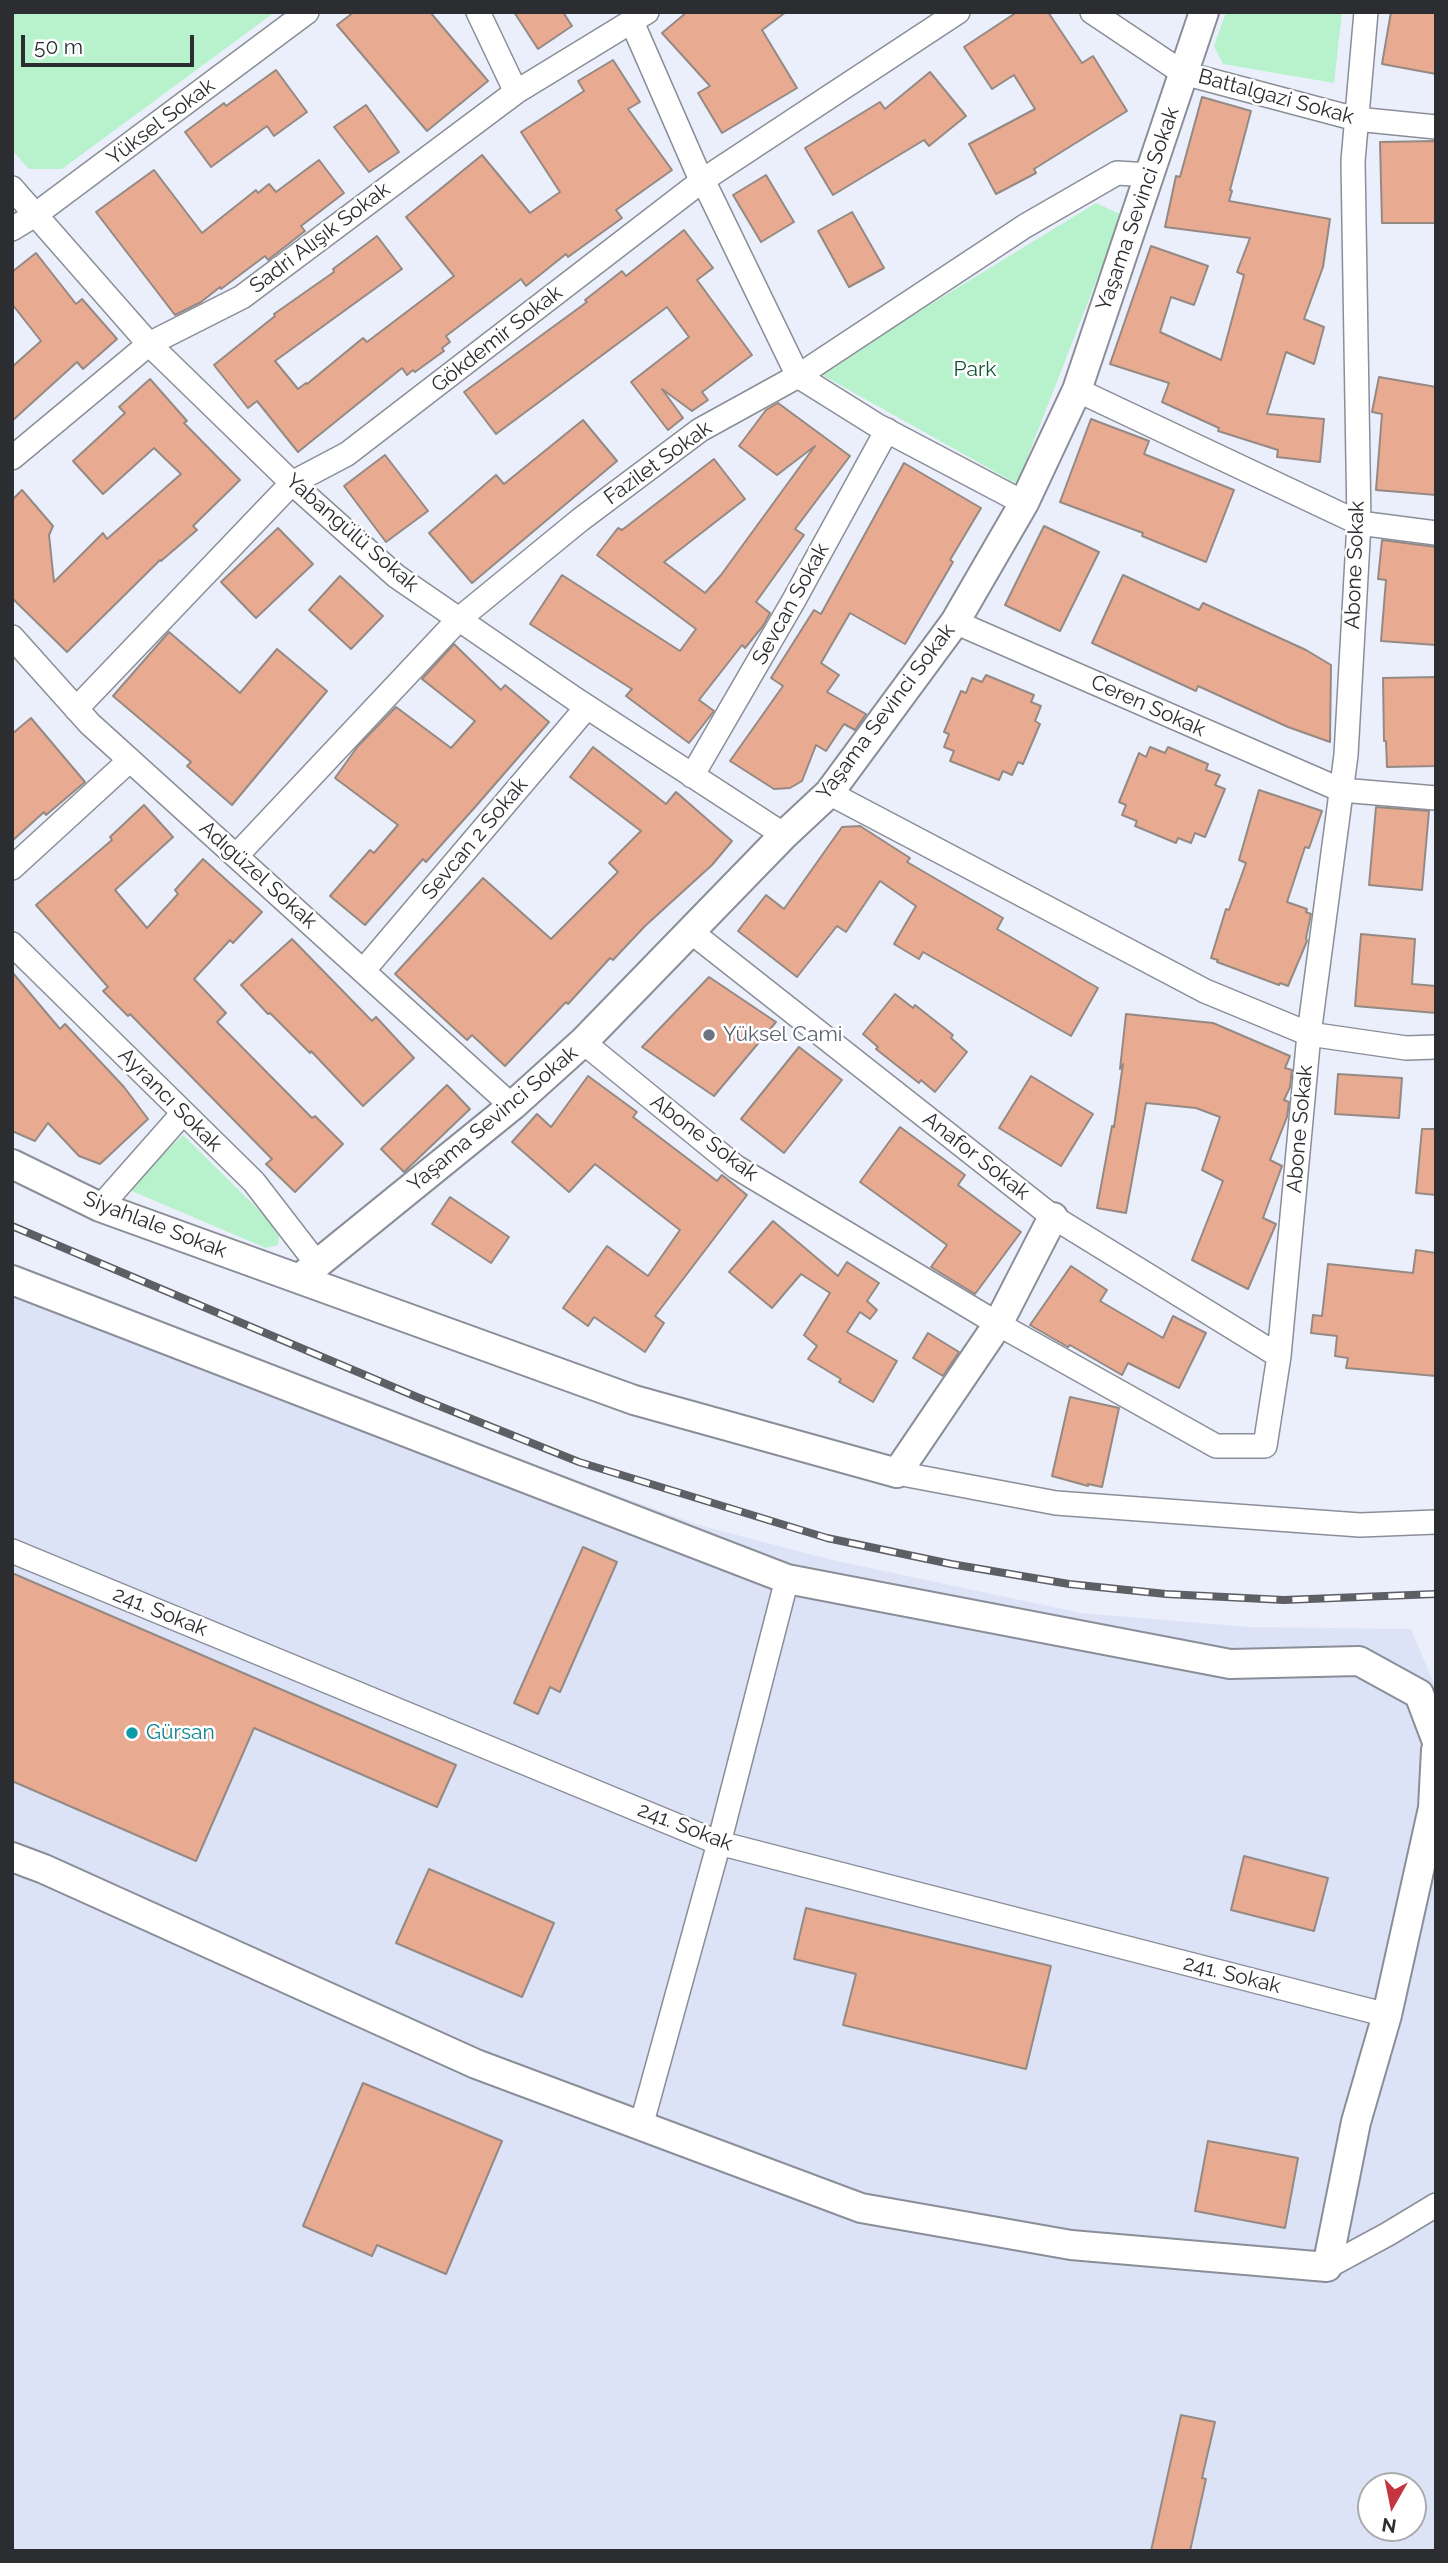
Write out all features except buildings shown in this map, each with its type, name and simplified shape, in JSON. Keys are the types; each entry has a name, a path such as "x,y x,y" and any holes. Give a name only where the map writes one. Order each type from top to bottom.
{"street":[{"name":"Yüksel Sokak","path":"12,229 35,215 307,12"},
{"path":"478,12 516,92"},
{"name":"Gökdemir Sokak","path":"76,709 292,482 348,454 703,180 958,12"},
{"name":"Battalgazi Sokak","path":"1092,12 1183,73 1356,120 1436,127"},
{"name":"Yaşama Sevinci Sokak","path":"309,1271 512,1106 583,1042 783,835 829,793 955,622 1024,503 1077,390 1204,12"},
{"name":"Abone Sokak","path":"583,1042 736,1167 998,1324 1216,1446 1265,1446 1279,1356 1309,1034 1346,755 1359,523 1353,162 1366,12"},
{"path":"639,17 696,171 703,180 798,376 887,430 1024,503"},
{"name":"Sadri Alışık Sokak","path":"12,458 149,344 242,297 516,92 639,17"},
{"name":"Fazilet Sokak","path":"237,855 459,619 580,520 700,430 798,376 1025,226 1117,173 1150,175"},
{"name":"Yabangülü Sokak","path":"12,188 149,344 292,482 396,576 587,707 783,835"},
{"path":"1077,390 1359,523 1436,533"},
{"name":"Sevcan Sokak","path":"692,776 794,600 887,430"},
{"name":"Ceren Sokak","path":"955,622 1341,790 1436,798"},
{"name":"Adıgüzel Sokak","path":"12,637 76,709 130,761 512,1106"},
{"name":"Sevcan 2 Sokak","path":"363,971 587,707"},
{"path":"12,868 130,761"},
{"path":"829,793 1205,991 1309,1034 1406,1048 1436,1046"},
{"name":"Anafor Sokak","path":"690,931 1053,1217 1279,1356"},
{"name":"Ayrancı Sokak","path":"12,944 254,1182 309,1271"},
{"path":"100,1207 183,1113"},
{"name":"Siyahlale Sokak","path":"12,1164 100,1207 309,1271 635,1400 897,1473"},
{"path":"1053,1217 998,1324 897,1473 1056,1503 1360,1525 1436,1522"},
{"path":"12,1280 787,1579 1230,1664 1359,1661 1419,1694 1436,1739"},
{"name":"241. Sokak","path":"12,1552 719,1843 1387,2015"},
{"path":"641,2126 719,1843 787,1579"},
{"path":"1327,2267 1356,2122 1387,2015 1433,1808 1436,1751"},
{"path":"12,1857 44,1868 476,2064 861,2208 1071,2245 1327,2267 1436,2205"}],"shaded area":[{"path":"12,1264 312,1382 695,1524 832,1560 1081,1613 1250,1627 1411,1629 1436,1688 1436,2551 12,2551"}],"green space":[{"path":"12,12 275,12 62,169 29,169 12,150"},
{"path":"1226,12 1342,12 1334,83 1223,64 1214,46"},
{"name":"Park","path":"1096,203 1122,215 1017,484 815,371 900,323"},
{"path":"183,1135 266,1217 279,1235 278,1245 266,1248 127,1189"}],"railway":[{"path":"12,1226 417,1397 579,1462 827,1538 951,1564 1069,1584 1166,1594 1284,1600 1436,1594"}],"place":[{"name":"Yüksel Cami","path":"709,1035"},
{"name":"Gürsan","path":"132,1733"}]}
